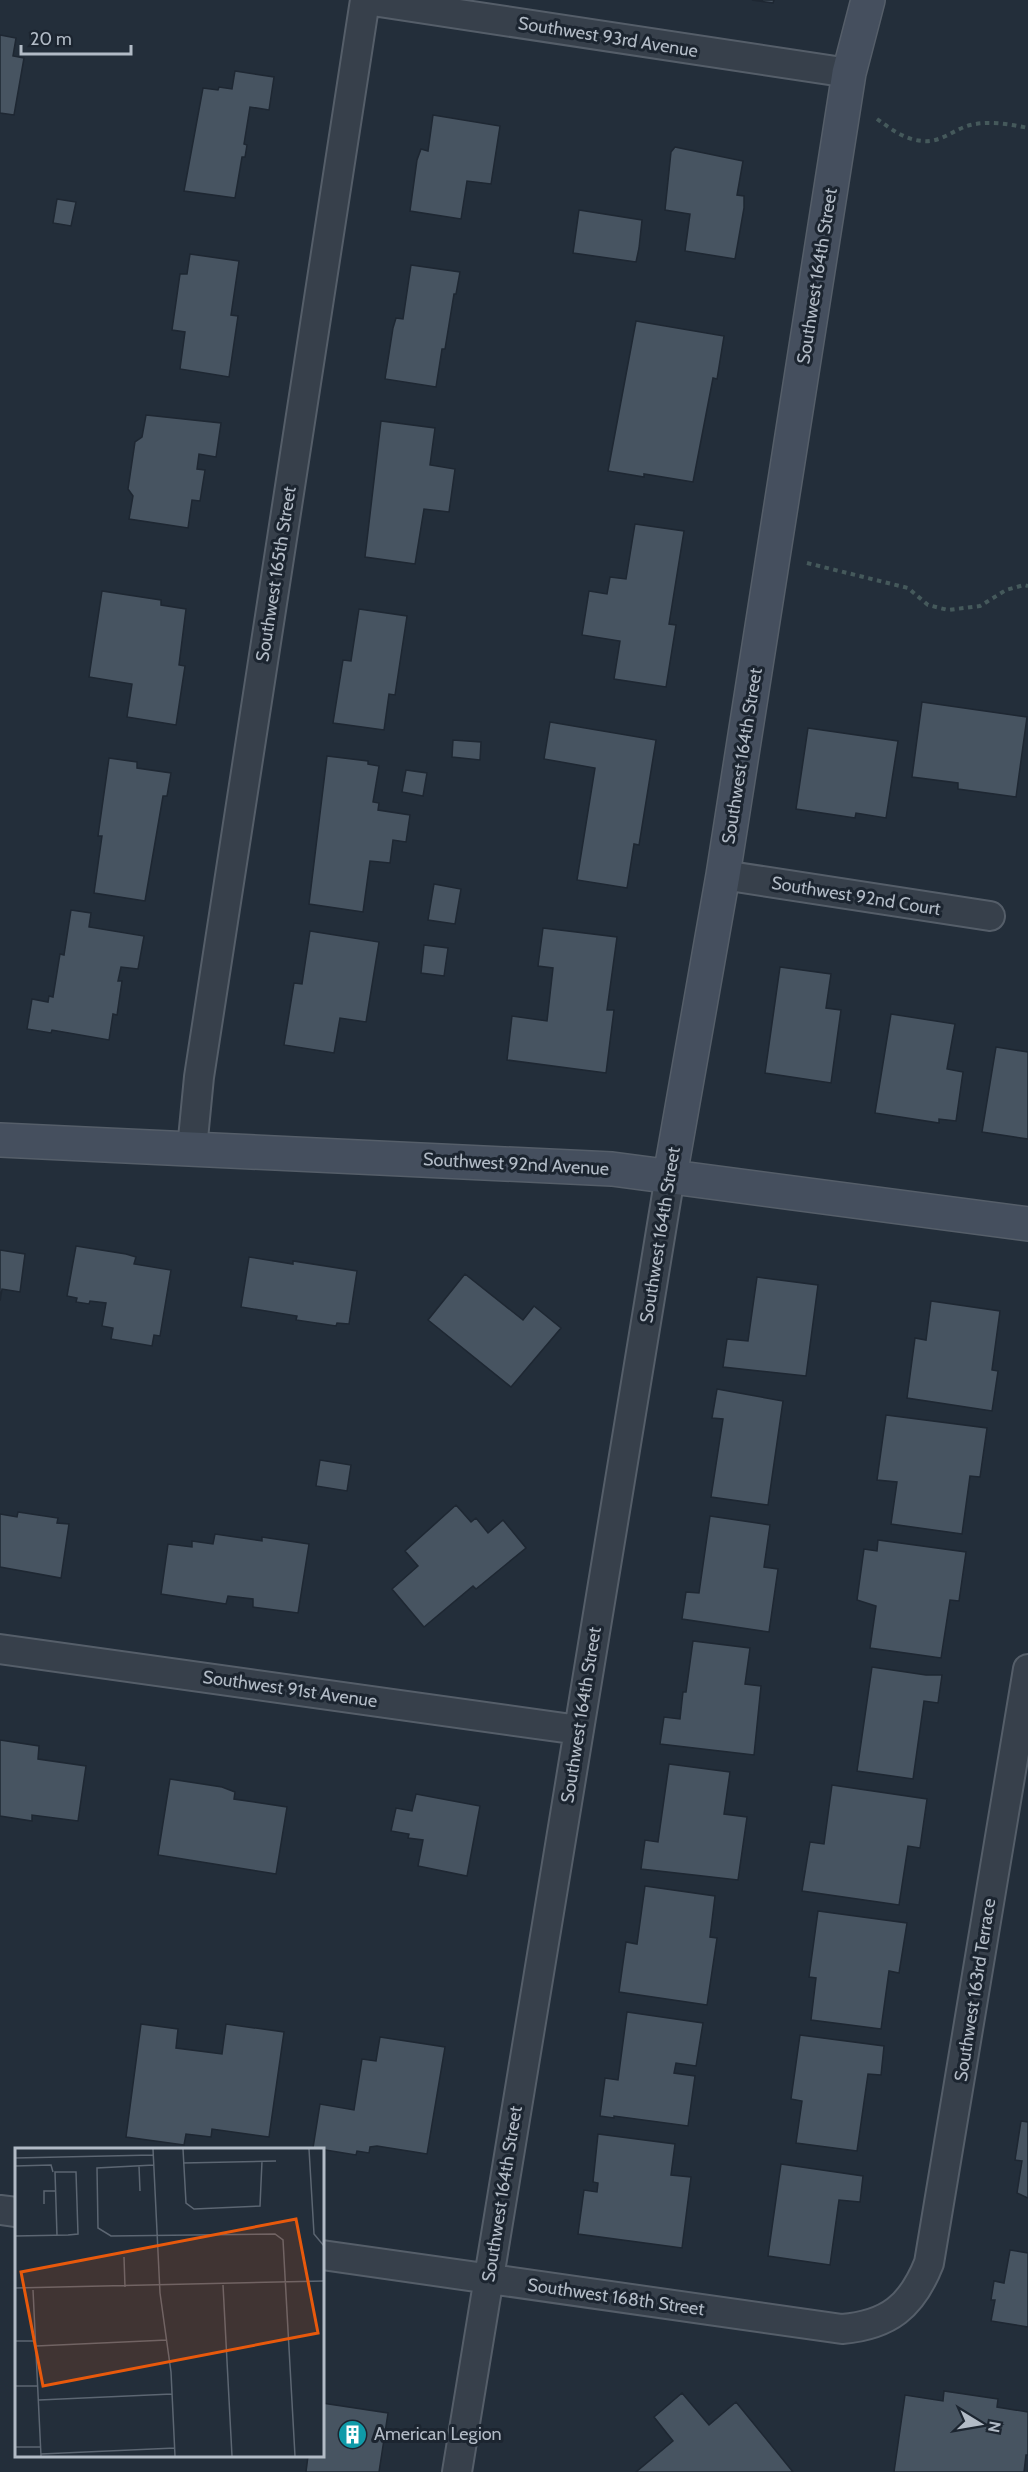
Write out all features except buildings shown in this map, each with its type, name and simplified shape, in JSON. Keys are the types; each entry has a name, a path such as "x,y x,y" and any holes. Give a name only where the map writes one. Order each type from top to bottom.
{"street":[{"name":"Southwest 93rd Avenue","path":"365,0 411,3 849,73"},
{"name":"Southwest 165th Street","path":"192,1149 199,1077 365,0"},
{"name":"Southwest 164th Street","path":"457,2472 670,1176 723,875 849,73 868,0"},
{"name":"Southwest 92nd Court","path":"723,875 990,916"},
{"name":"Southwest 92nd Avenue","path":"0,1140 612,1169 1028,1224"},
{"name":"Southwest 91st Avenue","path":"0,1649 579,1730"},
{"name":"Southwest 163rd Terrace","path":"904,2305 920,2286 929,2264 1028,1669"},
{"path":"0,2210 15,2212"},
{"name":"Southwest 168th Street","path":"324,2255 842,2329 865,2327 889,2317 904,2305"}],"path":[{"path":"877,119 899,134 924,141 937,140 968,126 985,123 1028,128"},
{"path":"806,562 908,588 928,605 948,610 980,606 1006,590 1028,586"}],"place":[{"name":"American Legion","path":"353,2434"}]}
